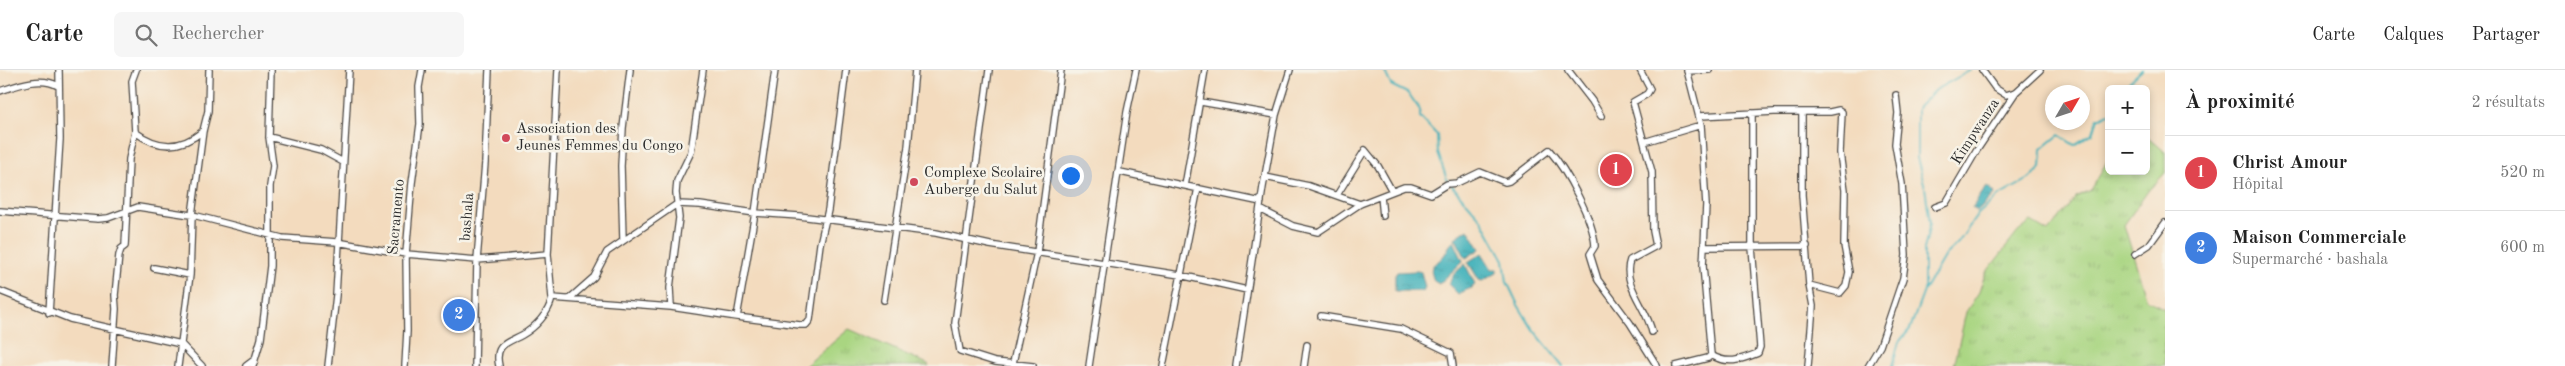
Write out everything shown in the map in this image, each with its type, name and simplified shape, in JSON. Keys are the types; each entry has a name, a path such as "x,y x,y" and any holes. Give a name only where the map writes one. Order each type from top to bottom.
{"street":[{"path":"49,312 60,139 59,70"},
{"path":"112,366 115,294 120,249 125,246 129,159 135,132 132,81 136,70"},
{"path":"178,366 190,275 192,215 203,131 208,111 209,70"},
{"path":"246,366 254,363 258,354 268,282 270,186 273,166 269,137 271,70"},
{"path":"328,366 336,295 337,242 347,126 346,96 349,70"},
{"name":"Sacramento","path":"405,366 407,331 406,254 412,183 420,124 419,87 422,70"},
{"name":"bashala","path":"475,366 477,260 486,164 489,70"},
{"path":"499,366 498,354 503,345 533,327 546,312 552,298 548,254 558,70"},
{"path":"623,240 622,147 630,70"},
{"path":"671,307 670,288 679,218 677,181 691,152 703,70"},
{"path":"737,317 755,213 775,70"},
{"path":"552,298 671,307 782,324 800,325 808,323 820,244 827,220 846,70"},
{"path":"884,300 908,147 915,70"},
{"path":"988,70 955,323 957,345 960,351 976,358 1033,366"},
{"path":"1013,363 1037,252 1061,70"},
{"path":"1089,366 1120,172 1127,112 1136,70"},
{"path":"1185,186 1206,70"},
{"path":"1236,366 1264,177 1276,115 1290,70"},
{"path":"1568,70 1601,116"},
{"path":"1709,70 1687,71 1701,125 1706,206 1703,266 1711,355"},
{"path":"1982,70 2000,92 2012,95 2016,92"},
{"name":"Kimpwanza","path":"1935,207 1946,203 1977,150 2016,92 2040,70"},
{"path":"1643,71 1650,89 1647,94 1633,102 1652,172 1653,231 1656,246 1630,260 1628,271 1633,289 1651,323 1652,332"},
{"path":"0,91 24,84 50,81 58,86"},
{"path":"1868,366 1880,346 1903,278 1906,255 1902,176 1895,144 1898,113 1896,95"},
{"path":"1201,102 1276,115"},
{"path":"1700,116 1830,112 1839,110 1843,114 1840,153 1845,190 1844,245 1849,272 1844,293 1840,294 1809,285"},
{"path":"1802,112 1802,195 1813,314 1808,366"},
{"path":"1711,355 1722,361 1735,360 1758,353 1760,347 1752,246 1752,113"},
{"path":"1644,142 1701,125"},
{"path":"135,132 158,145 171,145 192,140 203,131"},
{"path":"269,137 321,150 343,162"},
{"path":"1338,195 1364,150 1378,166 1392,191"},
{"path":"1260,209 1293,226 1318,232 1360,204 1392,191 1411,187 1431,194 1480,172 1505,182 1509,181 1550,150 1569,182 1590,225 1595,246 1590,254 1598,280 1627,318 1657,366"},
{"path":"1120,172 1261,202"},
{"path":"1264,177 1309,186 1360,204"},
{"path":"1162,366 1198,188"},
{"path":"1381,196 1383,216"},
{"path":"569,299 592,279 606,254 623,240 677,204 896,227 966,238 990,245 1106,265 1180,275 1247,290"},
{"path":"0,210 108,218 127,209 138,207 192,215 270,235 302,241 337,242 406,254 477,260 548,254"},
{"path":"2135,254 2149,245 2165,223"},
{"path":"1704,247 1807,246"},
{"path":"154,268 190,275"},
{"path":"0,291 49,312 115,330 181,344 202,366"},
{"path":"1321,316 1401,329 1451,354 1453,366"},
{"path":"1304,366 1307,345"},
{"path":"1676,366 1708,358 1711,355"}],"green space":[{"path":"2150,139 2165,152 2165,173 2148,191 2124,225 2147,300 2165,309 2165,366 1954,366 1966,312 1979,292 1985,274 2018,232 2031,222 2048,232 2076,197 2091,190 2105,166 2105,175 2150,175"},
{"path":"849,329 928,364 929,366 805,366"}],"water":[{"path":"1987,186 1995,193 1978,211 1972,208"},
{"path":"1468,229 1480,249 1466,258 1455,238"},
{"path":"1454,241 1463,261 1439,284 1434,281 1432,267 1445,254"},
{"path":"1482,253 1492,269 1497,269 1497,273 1482,281 1479,280 1468,262"},
{"path":"1465,264 1475,284 1473,287 1458,294 1449,285 1452,276"},
{"path":"1397,272 1421,272 1425,287 1423,291 1395,291 1395,275"}],"waterway":[{"path":"1384,70 1391,85 1409,94 1420,110 1420,117 1437,135 1438,153 1447,180 1481,219 1504,260 1507,282 1518,305 1532,328 1563,366"},
{"path":"1924,289 1924,250 1930,223 1925,187 1917,158 1917,108 1935,90 1971,70"},
{"path":"2126,85 2142,70"},
{"path":"1892,366 1899,342 1910,329 1924,291 1945,255 1958,243 1978,214 1997,197 2029,179 2041,168 2042,149 2059,135 2074,145 2093,133 2098,118 2105,115"}],"place":[{"name":"Association des Jeunes Femmes du Congo","path":"506,138"},
{"name":"Christ Amour","path":"1616,170"},
{"name":"Complexe Scolaire Auberge du Salut","path":"914,182"},
{"name":"Maison Commerciale","path":"459,315"}]}
